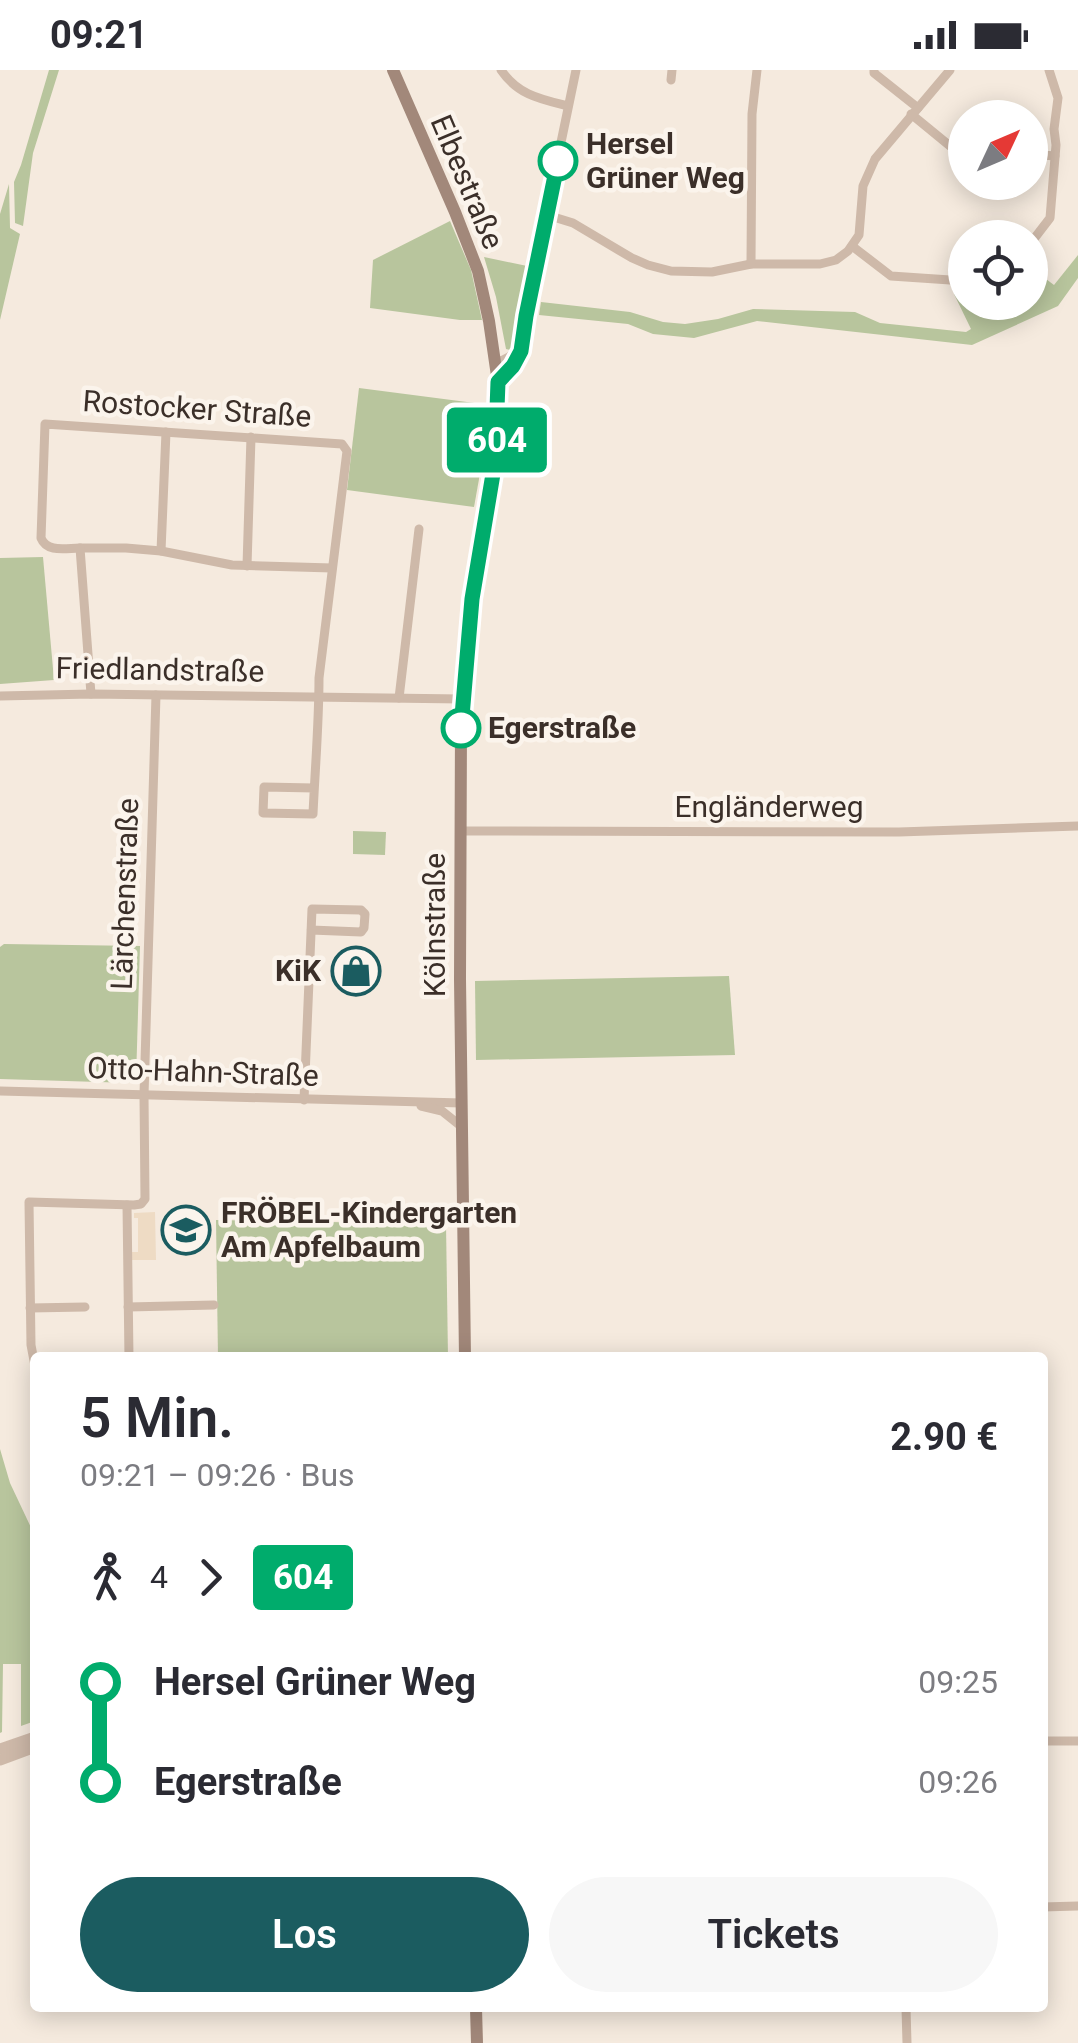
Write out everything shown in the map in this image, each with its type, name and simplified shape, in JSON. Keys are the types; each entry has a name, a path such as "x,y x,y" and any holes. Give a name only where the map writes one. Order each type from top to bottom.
{"main road":[{"name":"Elbestraße","path":"393,70 478,270 498,382 497,444 489,494"},
{"name":"Kölnstraße","path":"464,1352 462,699 472,599 489,494"},
{"path":"476,2012 477,2043"}],"street":[{"path":"501,70 522,93 568,106"},
{"path":"498,382 521,351 576,70"},
{"path":"752,264 752,114 757,70"},
{"path":"874,70 948,141"},
{"path":"547,215 574,223 648,266 671,271 698,273 752,264 820,264 836,260 852,246 861,223 863,186 876,158 950,70"},
{"path":"1048,221 1058,98 1050,70"},
{"path":"1048,155 1055,156"},
{"path":"852,246 891,276 948,280"},
{"path":"496,362 515,352 521,339"},
{"name":"Rostocker Straße","path":"80,548 49,548 41,538 44,424 340,443 346,447 332,568"},
{"path":"161,551 166,432"},
{"path":"247,566 251,438"},
{"path":"399,698 419,530"},
{"path":"90,694 80,548 161,551 247,566 332,568 319,697 313,814 263,813 264,787 314,788"},
{"name":"Lärchenstraße","path":"126,1206 141,1204 145,1199 144,1095 156,695"},
{"name":"Friedlandstraße","path":"0,696 462,699"},
{"name":"Engländerweg","path":"460,831 899,832 1078,826"},
{"path":"304,1100 311,930 312,908 361,910 365,914 361,932 311,930"},
{"name":"Otto-Hahn-Straße","path":"0,1092 462,1103"},
{"name":"Otto-Hahn-Straße","path":"404,1102 442,1112 462,1127"},
{"path":"32,1352 29,1202 126,1206 129,1352"},
{"path":"128,1307 214,1305"},
{"path":"30,1308 86,1307"},
{"path":"0,1749 30,1740"},
{"path":"1048,1741 1078,1742"},
{"path":"0,1760 30,1749"},
{"path":"1048,1907 1078,1906"},
{"path":"906,2012 907,2043"}],"green space":[{"path":"49,70 59,70 33,153 23,226 15,223 14,182"},
{"path":"9,184 10,228 20,234 0,320 0,214"},
{"path":"450,221 471,270 482,320 370,308 373,260"},
{"path":"1078,255 1078,278 1058,306 1048,311 1048,280 1054,285"},
{"path":"484,257 532,267 524,289 518,336 510,350 506,349"},
{"path":"541,302 630,312 685,324 753,309 855,312 880,323 966,332 971,329 967,320 1027,320 972,345 757,321 694,338 653,334 628,324 539,315"},
{"path":"359,388 490,405 474,507 347,490"},
{"path":"43,557 54,680 0,684 0,558"},
{"path":"353,831 386,832 385,855 353,854"},
{"path":"140,946 136,1080 132,1083 0,1079 0,947"},
{"path":"729,976 735,1055 476,1060 475,981"},
{"path":"216,1220 446,1224 448,1352 218,1352"},
{"path":"0,1449 10,1483 30,1525 30,1723 21,1726 21,1664 3,1664 0,1733"}],"shaded area":[{"path":"155,1212 156,1260 132,1260 131,1252 138,1252 138,1218 134,1218 134,1213"}],"bus line":[{"name":"604","path":"461,728 472,599 495,462 498,382 521,351 558,161"}],"place":[{"name":"Hersel Grüner Weg","path":"558,161"},
{"name":"Egerstraße","path":"461,728"},
{"name":"KiK","path":"356,971"},
{"name":"FRÖBEL-Kindergarten Am Apfelbaum","path":"186,1230"}]}
